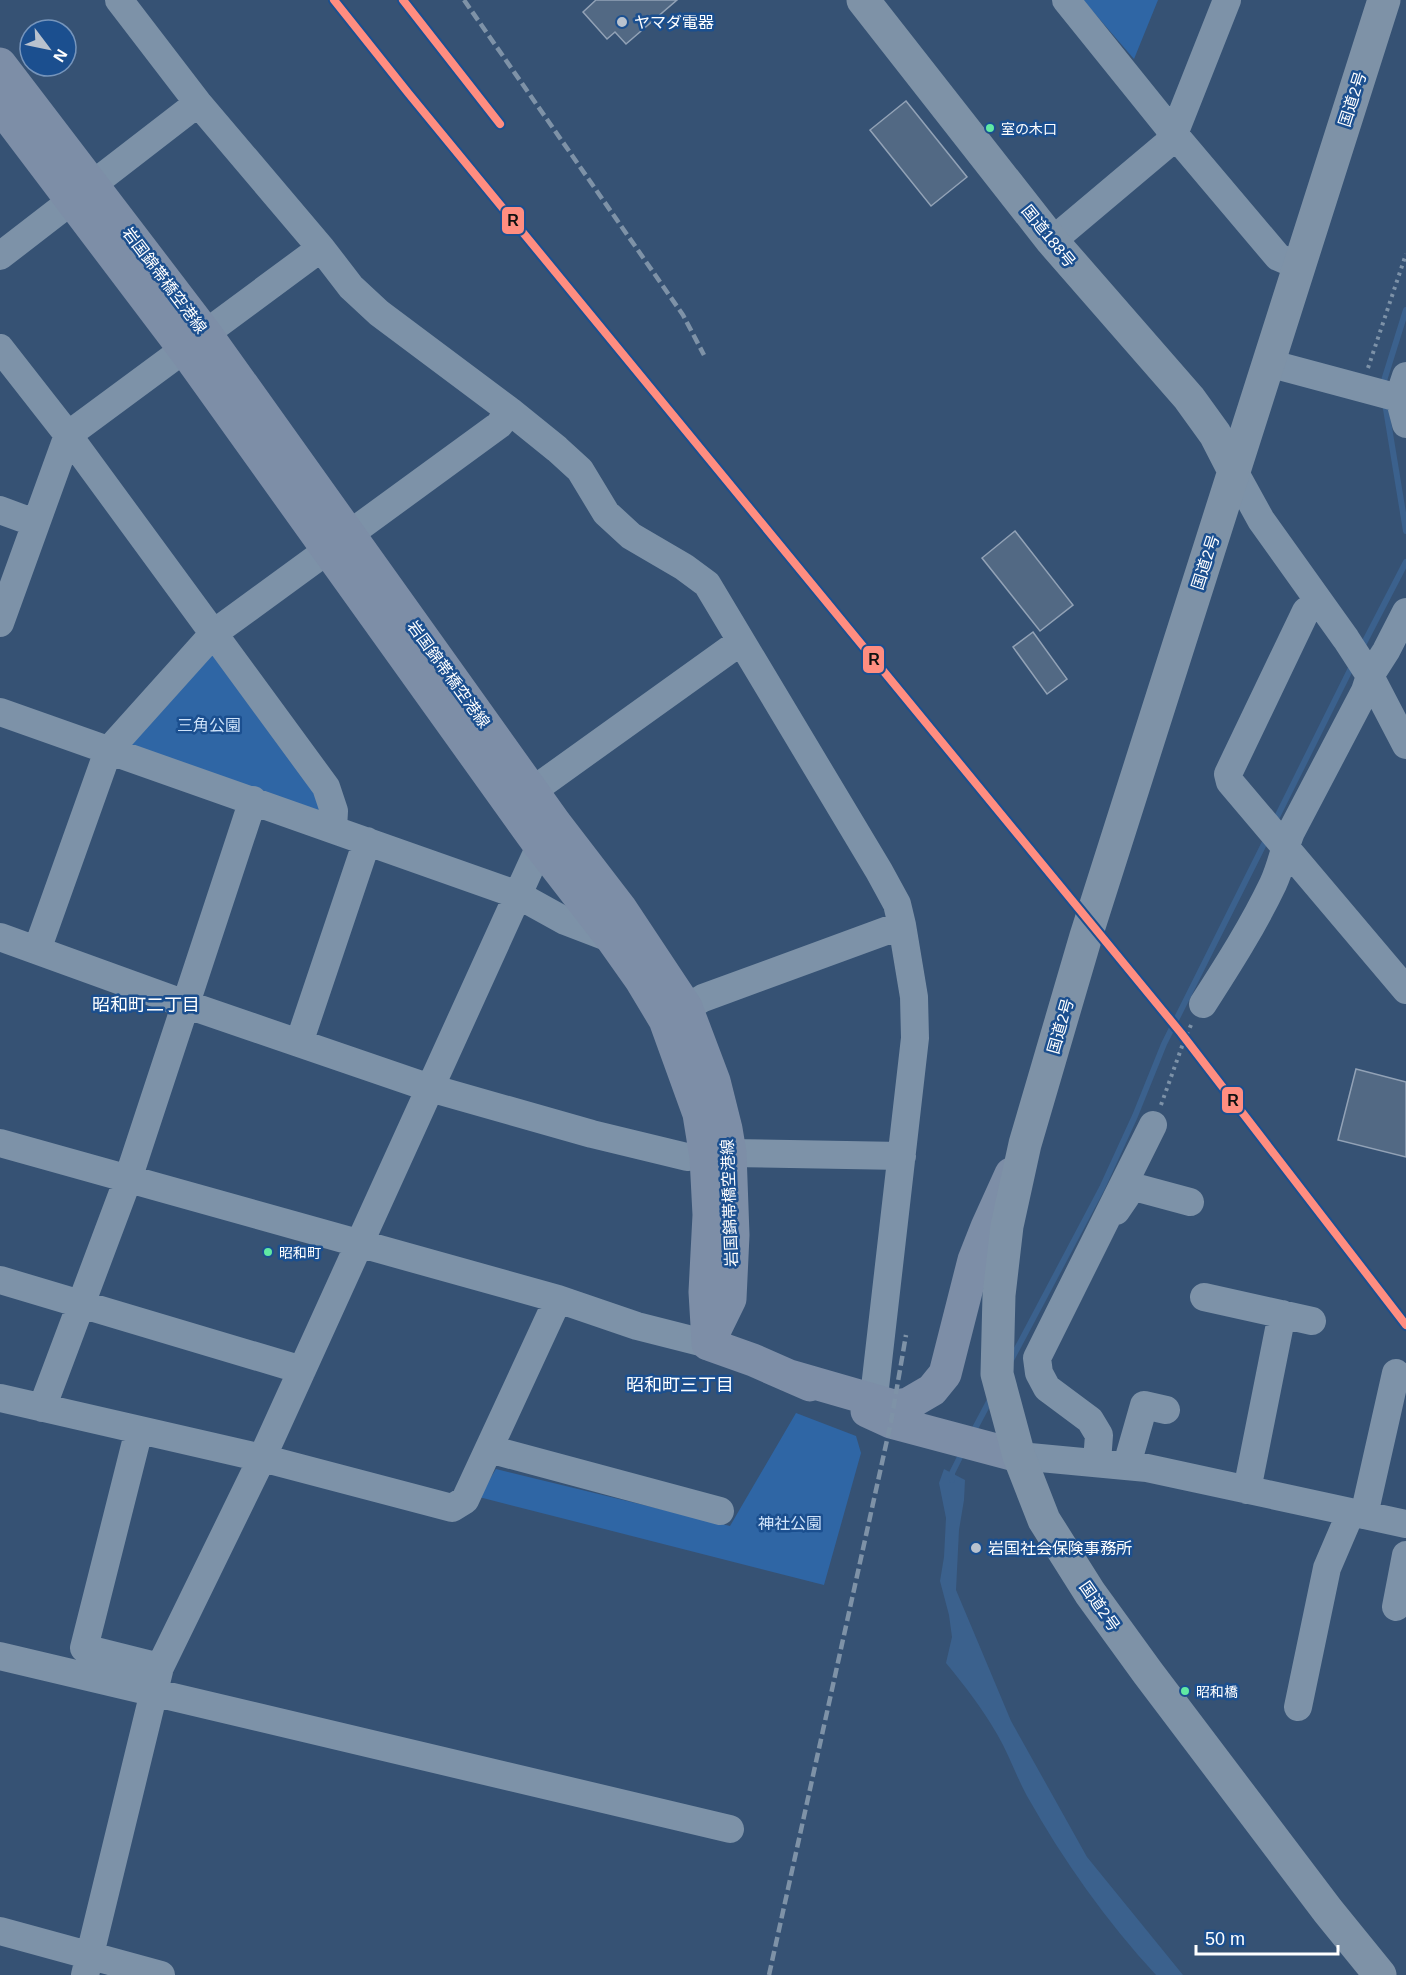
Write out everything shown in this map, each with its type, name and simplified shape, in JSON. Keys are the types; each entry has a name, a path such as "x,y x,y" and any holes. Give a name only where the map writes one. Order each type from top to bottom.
{"highway":[{"name":"国道188号","path":"863,0 1052,241 1189,398 1215,434 1234,471"},
{"name":"国道2号","path":"1377,2 1299,266 1086,936 1025,1144 1007,1226 999,1295 998,1374 1019,1456 1044,1520 1090,1593 1328,1911 1380,1975"}],"main road":[{"name":"岩国錦帯橋空港線","path":"0,64 82,194 195,342 548,834 616,924 641,980 676,1014 699,1114 718,1155 708,1215 705,1292 708,1344"},
{"name":"岩国錦帯橋空港線","path":"0,106 82,194"},
{"name":"岩国錦帯橋空港線","path":"548,834 582,900 616,924"},
{"path":"873,1407 908,1404 932,1390 945,1374 974,1260 1025,1144"},
{"path":"708,1344 873,1407 891,1422 1019,1456"}],"street":[{"path":"119,0 198,103 321,248 351,287 379,313 510,411 580,470 606,513 631,536 684,567 707,584 879,870 897,904 902,925 914,998 915,1038 873,1407"},
{"path":"1066,0 1174,134 1278,256 1299,266"},
{"path":"1052,241 1166,145 1174,134 1227,0"},
{"path":"0,256 198,103"},
{"path":"0,623 68,435 321,248"},
{"path":"0,348 68,435 326,787 334,812 333,829"},
{"path":"1268,363 1388,391 1406,424"},
{"path":"37,950 108,751 214,633 499,424 510,411"},
{"path":"1234,471 1261,520 1346,639 1406,745"},
{"path":"0,510 35,523"},
{"path":"1319,601 1306,612 1228,774 1230,782 1406,990"},
{"path":"1203,1004 1247,935 1277,875 1274,834 1365,691 1366,671 1386,651 1406,612"},
{"path":"523,798 740,642"},
{"path":"0,712 518,895 565,921 616,924"},
{"path":"42,1408 128,1179 253,800"},
{"path":"87,1966 156,1680 262,1458 518,895 548,834"},
{"path":"299,1043 367,841"},
{"path":"518,895 582,900"},
{"path":"676,1014 703,998 902,925"},
{"path":"0,937 185,1004 430,1088 592,1134 687,1157 718,1155 902,1156"},
{"path":"1097,1462 1099,1435 1090,1420 1047,1388 1039,1373 1036,1358 1153,1125"},
{"path":"0,1143 558,1299 637,1326 708,1344"},
{"path":"1103,1225 1107,1225 1129,1192 1138,1188 1190,1202"},
{"path":"0,1280 302,1370"},
{"path":"1204,1297 1312,1321"},
{"path":"0,1398 262,1458 452,1508 465,1500 558,1299"},
{"path":"1247,1490 1282,1314"},
{"path":"1298,1707 1327,1568 1358,1513 1396,1373"},
{"path":"1130,1466 1130,1454 1144,1405 1166,1410"},
{"path":"139,1430 84,1648 156,1680"},
{"path":"489,1449 720,1512"},
{"path":"1019,1456 1147,1468 1406,1524"},
{"path":"1396,1607 1406,1555"},
{"path":"0,1656 156,1680 730,1829"},
{"path":"0,1931 87,1966 161,1975"}],"path":[{"path":"1388,391 1406,254"},
{"path":"1153,1125 1169,1088 1185,1038 1203,1004"}],"green space":[{"path":"1083,0 1158,0 1134,59"},
{"name":"三角公園","path":"214,633 326,787 329,827 108,751"},
{"name":"神社公園","path":"796,1413 856,1436 861,1453 824,1585 479,1497 496,1469 730,1526"}],"shaded area":[{"path":"944,1469 965,1480 959,1530 956,1590 1011,1721 1087,1857 1183,1975 1156,1975 1103,1912 1070,1867 1041,1820 991,1724 946,1663 952,1637 940,1581 946,1518 939,1483"}],"building":[{"name":"ヤマダ電器","path":"596,0 677,0 626,44 615,32 607,39 583,12"},
{"path":"906,101 967,177 931,206 870,130"},
{"path":"1015,531 1073,605 1040,631 982,558"},
{"path":"1033,632 1067,679 1047,694 1013,647"},
{"path":"1356,1069 1406,1082 1406,1157 1338,1140"}],"waterway":[{"path":"1382,387 1406,310"},
{"path":"1385,403 1406,531"},
{"path":"1362,647 1406,562"},
{"path":"1275,821 1353,664"},
{"path":"1011,1360 1102,1188 1135,1116 1164,1044 1267,838"},
{"path":"972,1434 991,1398"},
{"path":"952,1480 952,1473 963,1451"}],"railway":[{"path":"464,0 683,315 704,355"},
{"path":"769,1975 891,1422 906,1335"}],"transit line":[{"name":"R","path":"334,0 1181,1033 1406,1325"},
{"name":"R","path":"403,0 500,124"}],"place":[{"name":"ヤマダ電器","path":"622,22"},
{"name":"室の木口","path":"990,128"},
{"name":"昭和町","path":"268,1252"},
{"name":"岩国社会保険事務所","path":"976,1548"},
{"name":"昭和橋","path":"1185,1691"}],"district":[{"name":"昭和町二丁目","path":"146,1005"},
{"name":"昭和町三丁目","path":"680,1385"}]}
